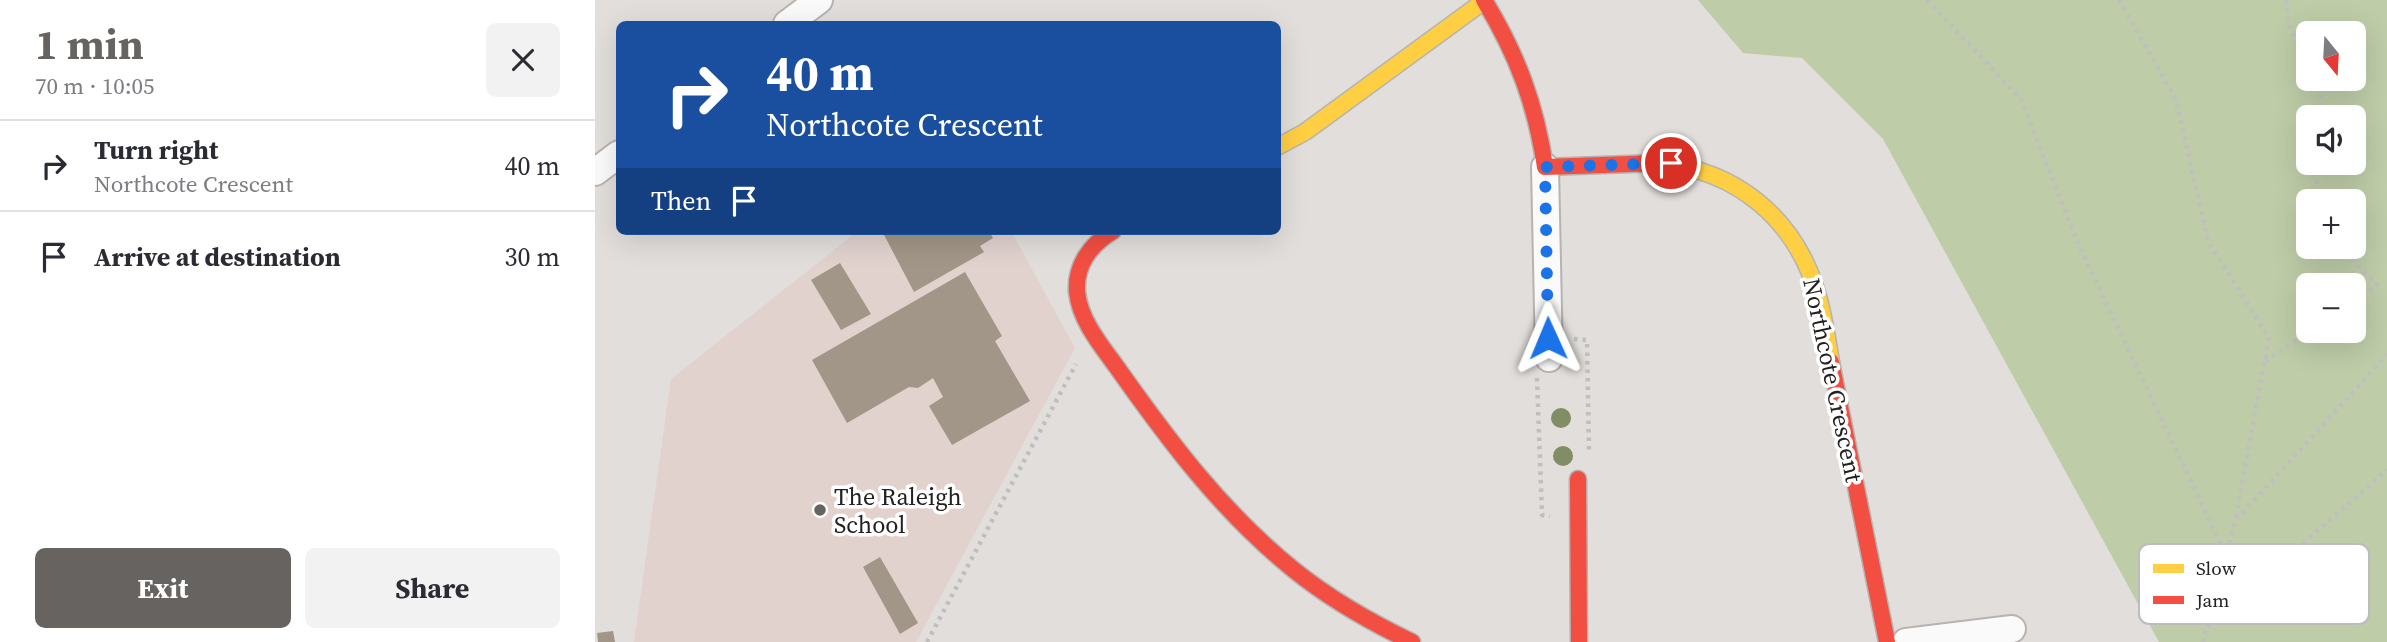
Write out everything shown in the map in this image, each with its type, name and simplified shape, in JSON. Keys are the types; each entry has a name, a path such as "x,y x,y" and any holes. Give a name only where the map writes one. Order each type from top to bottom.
{"street":[{"path":"791,21 819,0"},
{"path":"1281,145 1305,132 1484,0 1525,72 1538,115 1545,167 1548,348"},
{"path":"595,172 616,155"},
{"name":"Northcote Crescent","path":"1545,167 1671,163 1697,168 1745,189 1784,224 1799,246 1818,295 1887,642"},
{"path":"1108,235 1091,247 1079,274 1079,302 1093,333 1180,460 1292,569 1324,593 1412,642"},
{"path":"1578,479 1579,642"},
{"path":"1906,642 2012,629"}],"path":[{"path":"1927,0 2021,99 2080,248 2220,544"},
{"path":"2119,0 2176,99 2208,241 2269,338 2228,544"},
{"path":"2286,0 2289,26 2296,40"},
{"path":"2352,259 2365,273"},
{"path":"2366,274 2377,285 2366,293"},
{"path":"927,642 1093,333"},
{"path":"1578,479 1589,479 1587,340 1548,348 1536,359 1542,515 1552,517 1566,526 1568,534 1578,534"},
{"path":"2265,361 2296,340"},
{"path":"2235,520 2387,355"},
{"path":"2302,544 2387,470"},
{"path":"2203,642 2208,624"},
{"path":"2207,627 2210,624"}],"shaded area":[{"name":"The Raleigh School","path":"853,235 1013,235 1075,348 916,642 634,642 671,379"}],"green space":[{"path":"1698,0 2387,0 2387,642 2159,642 2149,624 2369,624 2369,544 2139,544 2139,606 1883,139 1802,58 1743,53"}],"building":[{"path":"884,235 991,235 993,238 980,246 984,252 914,292"},
{"path":"840,263 871,314 841,330 811,280"},
{"path":"965,272 1002,336 995,341 1030,401 952,445 929,406 943,397 933,378 918,388 909,387 847,423 812,360"},
{"path":"880,557 918,623 900,634 863,567"},
{"path":"613,631 615,642 598,642 597,633"}],"traffic: slow":[{"path":"1281,145 1305,132 1484,1"},
{"path":"1659,163 1714,176 1759,203 1778,221 1807,266 1822,310 1831,362"}],"traffic: jam":[{"path":"1484,0 1506,40 1523,80 1536,122 1545,167 1659,163"},
{"path":"1108,235 1086,256 1079,273 1077,292 1082,312 1092,331 1136,394 1220,500 1268,548 1336,600 1412,642"},
{"path":"1831,362 1887,642"},
{"path":"1578,479 1579,642"}],"place":[{"name":"The Raleigh School","path":"820,510"}],"route":[{"path":"1548,338 1545,167 1671,163"}]}
